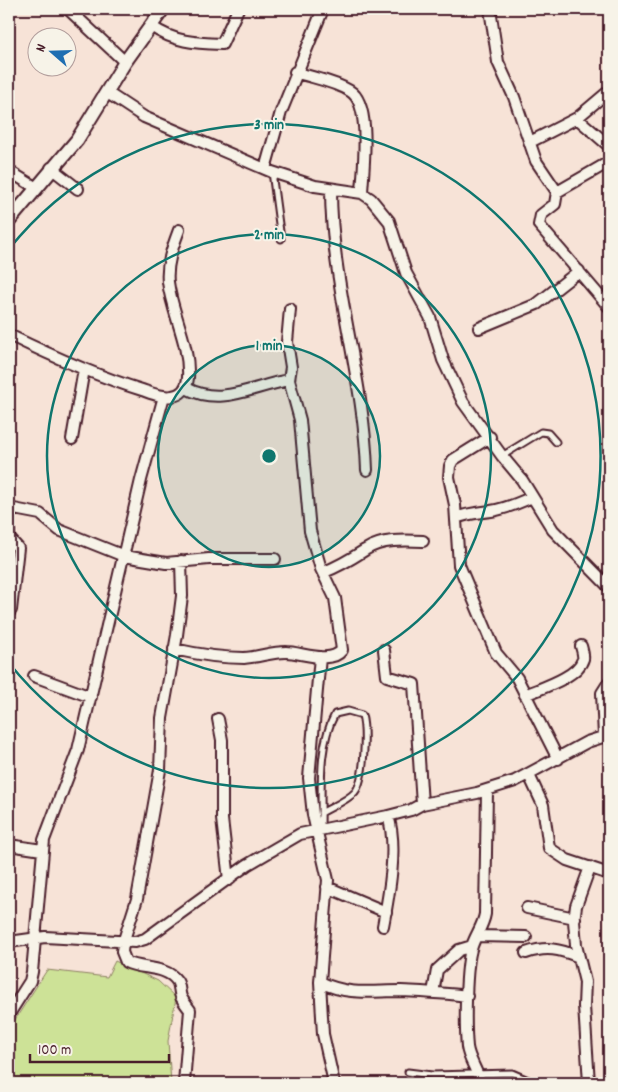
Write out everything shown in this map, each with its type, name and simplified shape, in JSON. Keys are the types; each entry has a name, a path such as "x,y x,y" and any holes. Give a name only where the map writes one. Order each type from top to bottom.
{"street":[{"path":"68,9 125,62"},
{"path":"9,221 77,140 125,62 163,9"},
{"path":"150,26 163,35 186,42 222,44 238,9"},
{"path":"269,170 281,112 323,9"},
{"path":"490,9 498,62 514,97 536,161 556,192 555,204 541,215 539,225 609,307"},
{"path":"296,72 350,91 360,101 364,134 362,194"},
{"path":"106,92 144,117 269,170 315,186 362,194 371,199 388,221 406,272 430,316 443,360 463,402 522,480 553,530 609,587"},
{"path":"530,142 577,118 609,92"},
{"path":"577,118 609,146"},
{"path":"556,192 609,162"},
{"path":"52,168 78,189"},
{"path":"9,171 35,188"},
{"path":"331,189 331,227 359,393 367,470"},
{"path":"9,335 124,385 164,396 179,394 186,388 188,379 186,354 168,280 171,252 179,230"},
{"path":"479,328 537,304 579,271"},
{"path":"174,649 243,658 286,652 320,657 336,656 340,653 343,646 335,598 310,530 300,420 289,380 290,367 287,342 290,309"},
{"path":"72,439 84,369"},
{"path":"186,388 206,397 229,396 289,380"},
{"path":"9,1014 30,981 42,850 50,820 78,750 107,617 124,556 140,480 164,396"},
{"path":"490,437 453,460 450,466 448,477 456,518 459,565 496,653 517,678 558,759"},
{"path":"456,518 471,512 491,511 512,506 532,497"},
{"path":"9,512 14,508 40,514 59,530 124,556 166,563 275,558"},
{"path":"9,529 9,538 18,548 11,582 11,610 9,612"},
{"path":"324,572 346,563 366,549 376,545 406,540 423,541"},
{"path":"181,561 182,596 162,718 160,770 137,900 123,943 122,952 126,962 134,966 147,967 164,972 176,980 181,998 190,1010 184,1083"},
{"path":"525,694 555,683 577,668 583,658 581,646"},
{"path":"384,650 387,676 414,684 422,804"},
{"path":"320,657 309,778 328,887 320,982 323,1034 334,1083"},
{"path":"34,676 91,697"},
{"path":"9,942 57,937 123,943 145,939 285,842 300,834 388,816 412,810 422,804 487,791 529,775 587,742 606,736 602,693 609,682"},
{"path":"218,719 222,740 222,819 229,880"},
{"path":"529,775 543,805 549,848 567,860 609,874"},
{"path":"480,1079 469,1059 467,1046 467,996 472,946 483,926 485,914 487,791"},
{"path":"383,926 386,912 392,827 388,816"},
{"path":"9,845 42,850"},
{"path":"589,1083 584,1006 585,982 576,945 575,918 580,893 590,867"},
{"path":"328,887 386,912"},
{"path":"527,908 575,918"},
{"path":"477,936 526,937"},
{"path":"434,993 437,970 459,950 472,946"},
{"path":"526,953 542,948 579,957"},
{"path":"320,982 337,990 352,992 434,993 467,996"}],"lane":[{"path":"269,170 281,239"},
{"path":"502,456 541,432 548,433 556,442"},
{"path":"318,829 321,813 321,783 328,727 335,714 348,711 362,715 365,727 360,785 354,794 321,813"},
{"path":"408,1072 480,1079 512,1073 535,1083"}],"green space":[{"path":"115,961 158,981 176,998 168,1041 171,1083 19,1083 9,1073 9,1029 47,970 107,977"}]}
